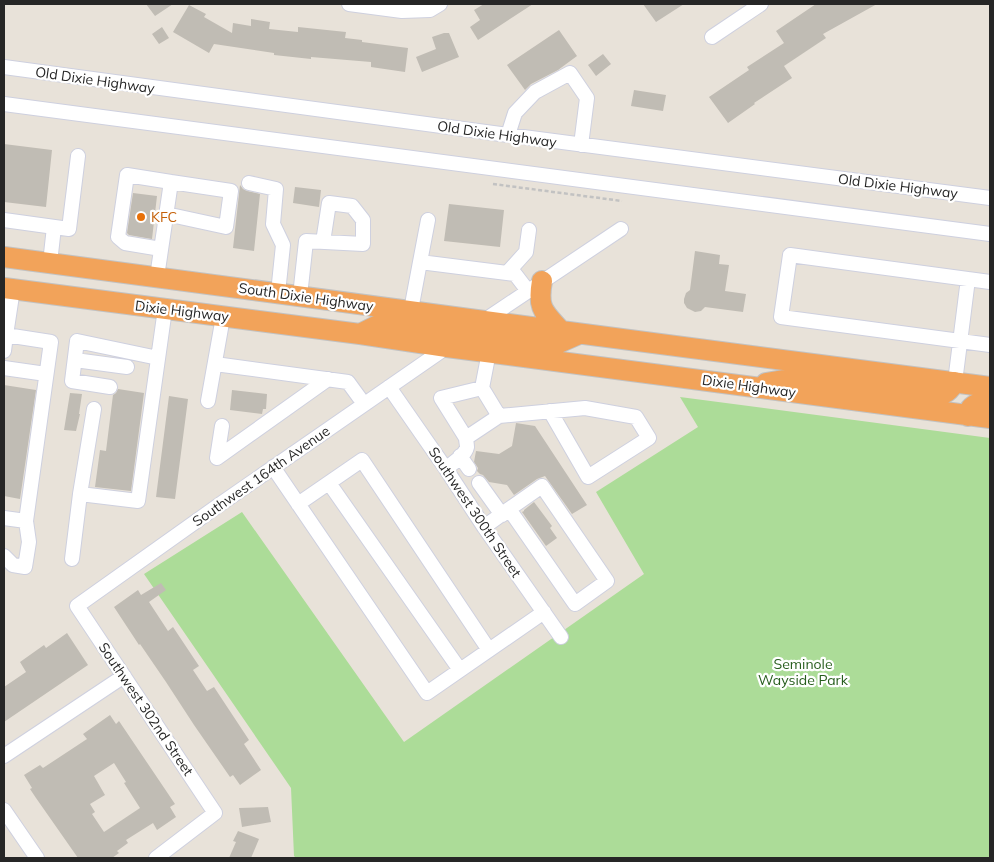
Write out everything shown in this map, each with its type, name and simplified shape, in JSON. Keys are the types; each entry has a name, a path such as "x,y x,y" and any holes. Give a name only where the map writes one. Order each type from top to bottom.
{"highway":[{"path":"4,257 50,263"},
{"path":"4,266 26,260"},
{"name":"South Dixie Highway","path":"50,263 955,382"},
{"path":"447,347 458,340 472,336 500,337 554,345 570,332 546,315 540,302 540,294 535,286"},
{"name":"Dixie Highway","path":"8,289 360,334"},
{"path":"360,334 382,323 431,328 461,328 485,320"},
{"path":"360,334 499,354"},
{"name":"Dixie Highway","path":"499,354 990,418"},
{"path":"747,386 795,378 929,395 941,395 950,391 955,382 990,387"},
{"path":"968,416 971,408 976,404 990,402"}],"street":[{"path":"349,4 402,11 435,7"},
{"path":"712,37 761,4"},
{"name":"Old Dixie Highway","path":"4,67 990,198"},
{"path":"508,135 515,113 528,99 535,92 570,72 587,98 581,145"},
{"path":"4,104 990,234"},
{"path":"4,220 69,229 78,156"},
{"path":"161,249 125,244 118,237 127,175 232,191 226,227 166,214"},
{"path":"157,277 171,182"},
{"path":"249,183 276,189 273,224 283,245 278,293"},
{"path":"411,310 428,220"},
{"path":"50,263 54,227"},
{"path":"485,320 621,229"},
{"path":"507,273 526,252 529,230"},
{"path":"300,296 306,241 322,242"},
{"path":"990,282 790,256 781,317 990,345"},
{"path":"420,262 515,274 535,286"},
{"path":"955,382 968,279"},
{"path":"4,351 8,289"},
{"path":"80,494 138,501 165,309"},
{"path":"208,401 223,317"},
{"path":"4,556 13,565 25,566 29,542 26,521 51,342 5,335"},
{"path":"110,387 72,381 77,341 158,358"},
{"name":"Southwest 164th Avenue","path":"77,606 447,347"},
{"path":"446,469 460,456 466,447 466,438 441,398 482,388 499,354"},
{"path":"75,360 127,367"},
{"path":"215,364 348,382 364,404"},
{"path":"4,368 46,374"},
{"path":"222,426 217,458 328,379"},
{"name":"Southwest 300th Street","path":"389,387 561,637"},
{"path":"482,388 499,416"},
{"path":"466,438 499,416 550,411 585,408 636,417 650,438 588,477 550,411"},
{"path":"72,559 80,494 94,409"},
{"path":"460,456 469,469"},
{"path":"298,504 362,460 489,650"},
{"path":"273,467 426,693 544,612"},
{"path":"329,483 460,670"},
{"path":"479,483 505,512 575,604 607,581 542,486 505,512 484,527"},
{"path":"4,518 26,521"},
{"name":"Southwest 302nd Street","path":"77,606 215,812 156,858"},
{"path":"4,756 124,676"},
{"path":"4,810 37,858"}],"green space":[{"name":"Seminole Wayside Park","path":"680,397 990,438 990,858 296,858 294,856 291,788 144,574 242,512 404,742 644,574 596,492 698,427"}],"building":[{"path":"146,4 173,4 155,16"},
{"path":"484,4 533,4 478,40 470,27 480,20 474,10"},
{"path":"643,4 684,4 656,22"},
{"path":"816,4 877,4 823,34 826,38 784,66 792,78 728,123 709,97 749,70 747,67 784,43 776,31"},
{"path":"189,5 206,14 204,17 232,33 233,23 251,26 251,19 270,22 269,29 298,32 298,27 346,32 345,38 408,48 405,72 371,67 371,62 274,55 274,53 214,44 209,53 173,32"},
{"path":"162,27 169,38 159,44 152,34"},
{"path":"559,30 577,56 558,70 531,84 525,90 507,65"},
{"path":"449,33 459,57 422,72 416,57 436,49 432,37"},
{"path":"603,54 611,64 596,76 588,65"},
{"path":"634,90 666,95 663,111 631,106"},
{"path":"4,144 52,150 46,207 4,202"},
{"path":"240,185 247,191 260,194 254,251 233,248"},
{"path":"295,187 321,190 319,207 293,203"},
{"name":"KFC","path":"133,193 157,196 152,239 127,233"},
{"path":"449,204 504,210 500,247 444,241"},
{"path":"695,251 720,255 719,264 729,265 725,291 746,294 743,312 705,307 701,311 695,312 687,308 684,299 686,293 690,290"},
{"path":"4,385 36,390 20,499 4,496"},
{"path":"118,389 144,393 131,491 95,487 100,450 106,451 113,395"},
{"path":"232,390 267,394 266,409 263,409 262,414 230,410"},
{"path":"70,393 82,394 76,431 64,430"},
{"path":"169,396 188,399 175,499 156,497"},
{"path":"516,423 535,426 587,505 572,514 545,476 537,479 514,495 507,485 489,482 477,471 478,468 474,462 476,451 499,454 512,446"},
{"path":"534,502 552,526 550,528 557,538 546,546 522,512"},
{"path":"161,583 166,590 149,602 168,631 173,627 199,666 193,670 207,691 214,687 249,740 244,744 261,770 240,785 233,775 230,777 114,607 138,590 141,595"},
{"path":"67,633 88,665 4,722 4,687 26,672 20,662 44,645 46,648"},
{"path":"110,715 116,724 119,721 175,804 170,807 176,817 157,830 153,823 126,840 128,843 117,851 119,853 112,858 78,858 30,789 32,788 24,775 40,765 43,768 87,739 83,734","holes":["114,763 126,782 124,783 140,808 104,832 92,814 95,812 90,804 105,795 94,776"]},
{"path":"268,807 271,822 242,827 239,808"},
{"path":"238,831 259,839 251,858 229,858 236,842 233,841"}],"place":[{"name":"KFC","path":"141,217"}]}
